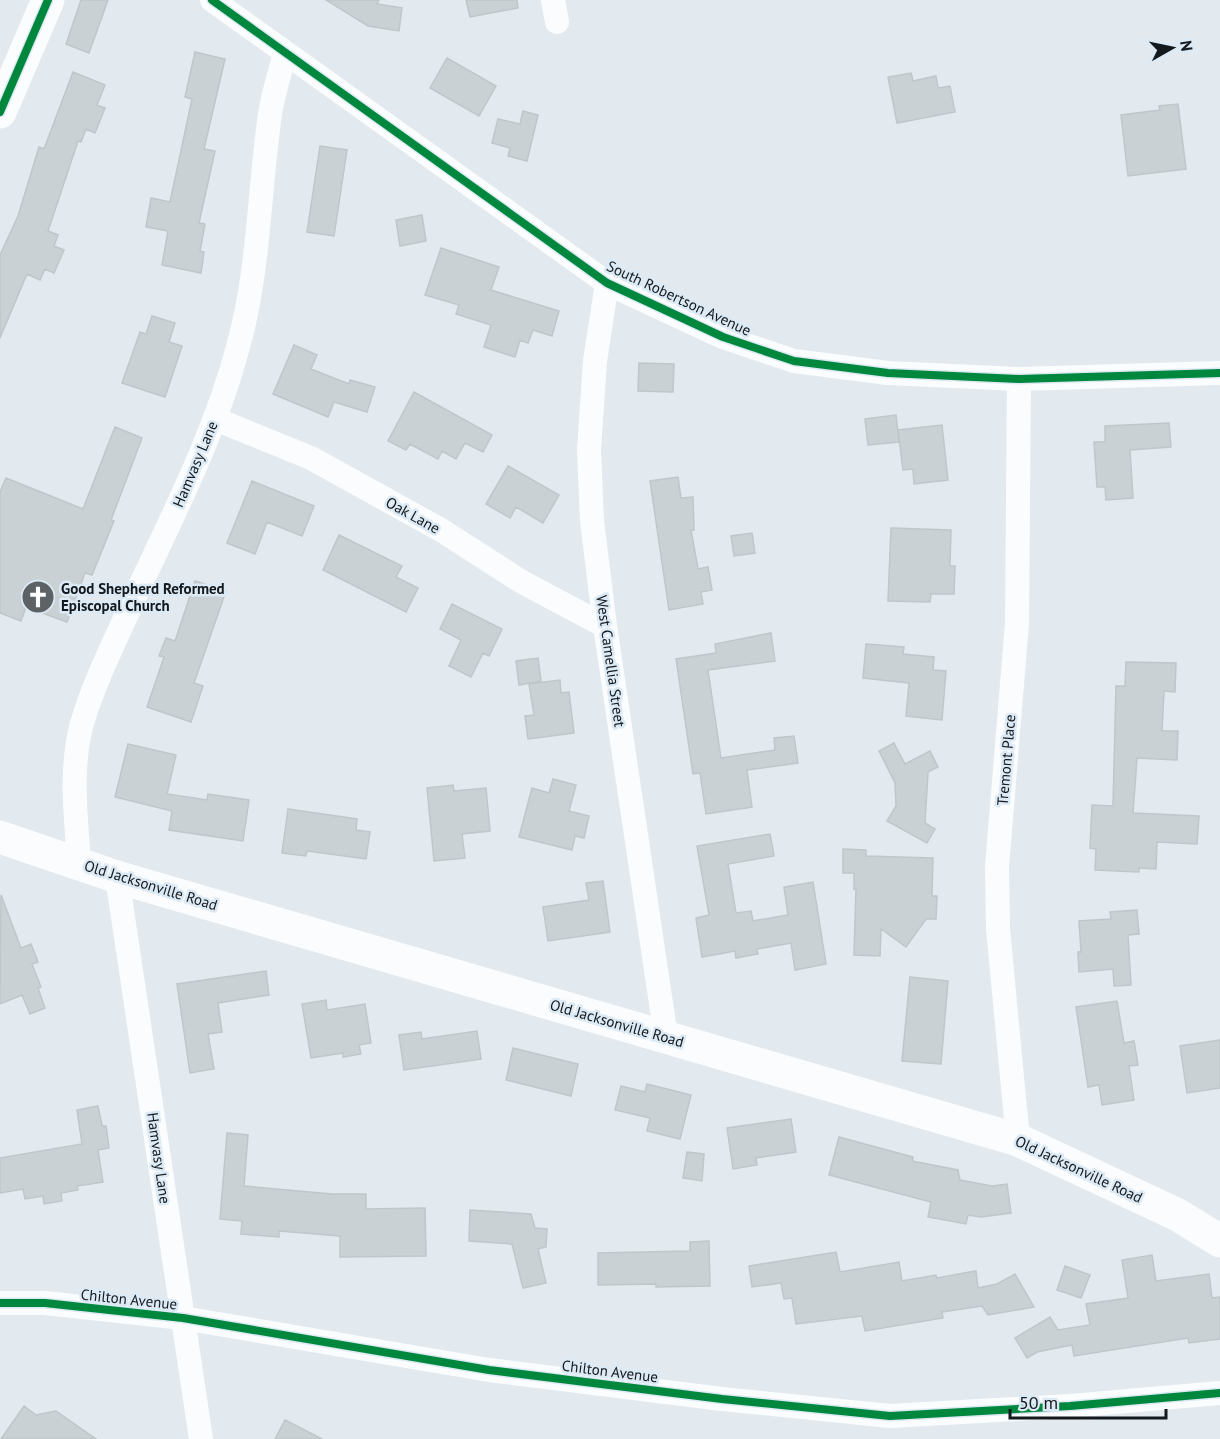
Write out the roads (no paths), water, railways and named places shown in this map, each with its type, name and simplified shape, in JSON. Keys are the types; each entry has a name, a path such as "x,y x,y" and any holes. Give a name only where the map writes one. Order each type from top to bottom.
{"main road":[{"path":"0,112 48,0"},
{"name":"Old Jacksonville Road","path":"0,837 79,862 117,877 1018,1140 1178,1215 1220,1241"}],"street":[{"name":"South Robertson Avenue","path":"212,0 607,283 723,337 794,361 888,373 1019,379 1220,374"},
{"name":"Hamvasy Lane","path":"79,862 73,776 81,727 106,661 146,571 187,488 215,419 239,346 253,270 271,111 285,53"},
{"name":"West Camellia Street","path":"607,283 596,361 589,450 592,521 605,626 666,1037"},
{"name":"Tremont Place","path":"1018,1140 998,929 997,867 1017,623 1019,379"},
{"name":"Oak Lane","path":"215,419 310,458 441,530 522,582 605,626"},
{"name":"Hamvasy Lane","path":"117,877 201,1439"},
{"name":"Chilton Avenue","path":"0,1303 45,1303 183,1318 489,1370 722,1399 890,1416 1093,1404 1220,1393"}],"place":[{"name":"Good Shepherd Reformed Episcopal Church","path":"38,597"}]}
